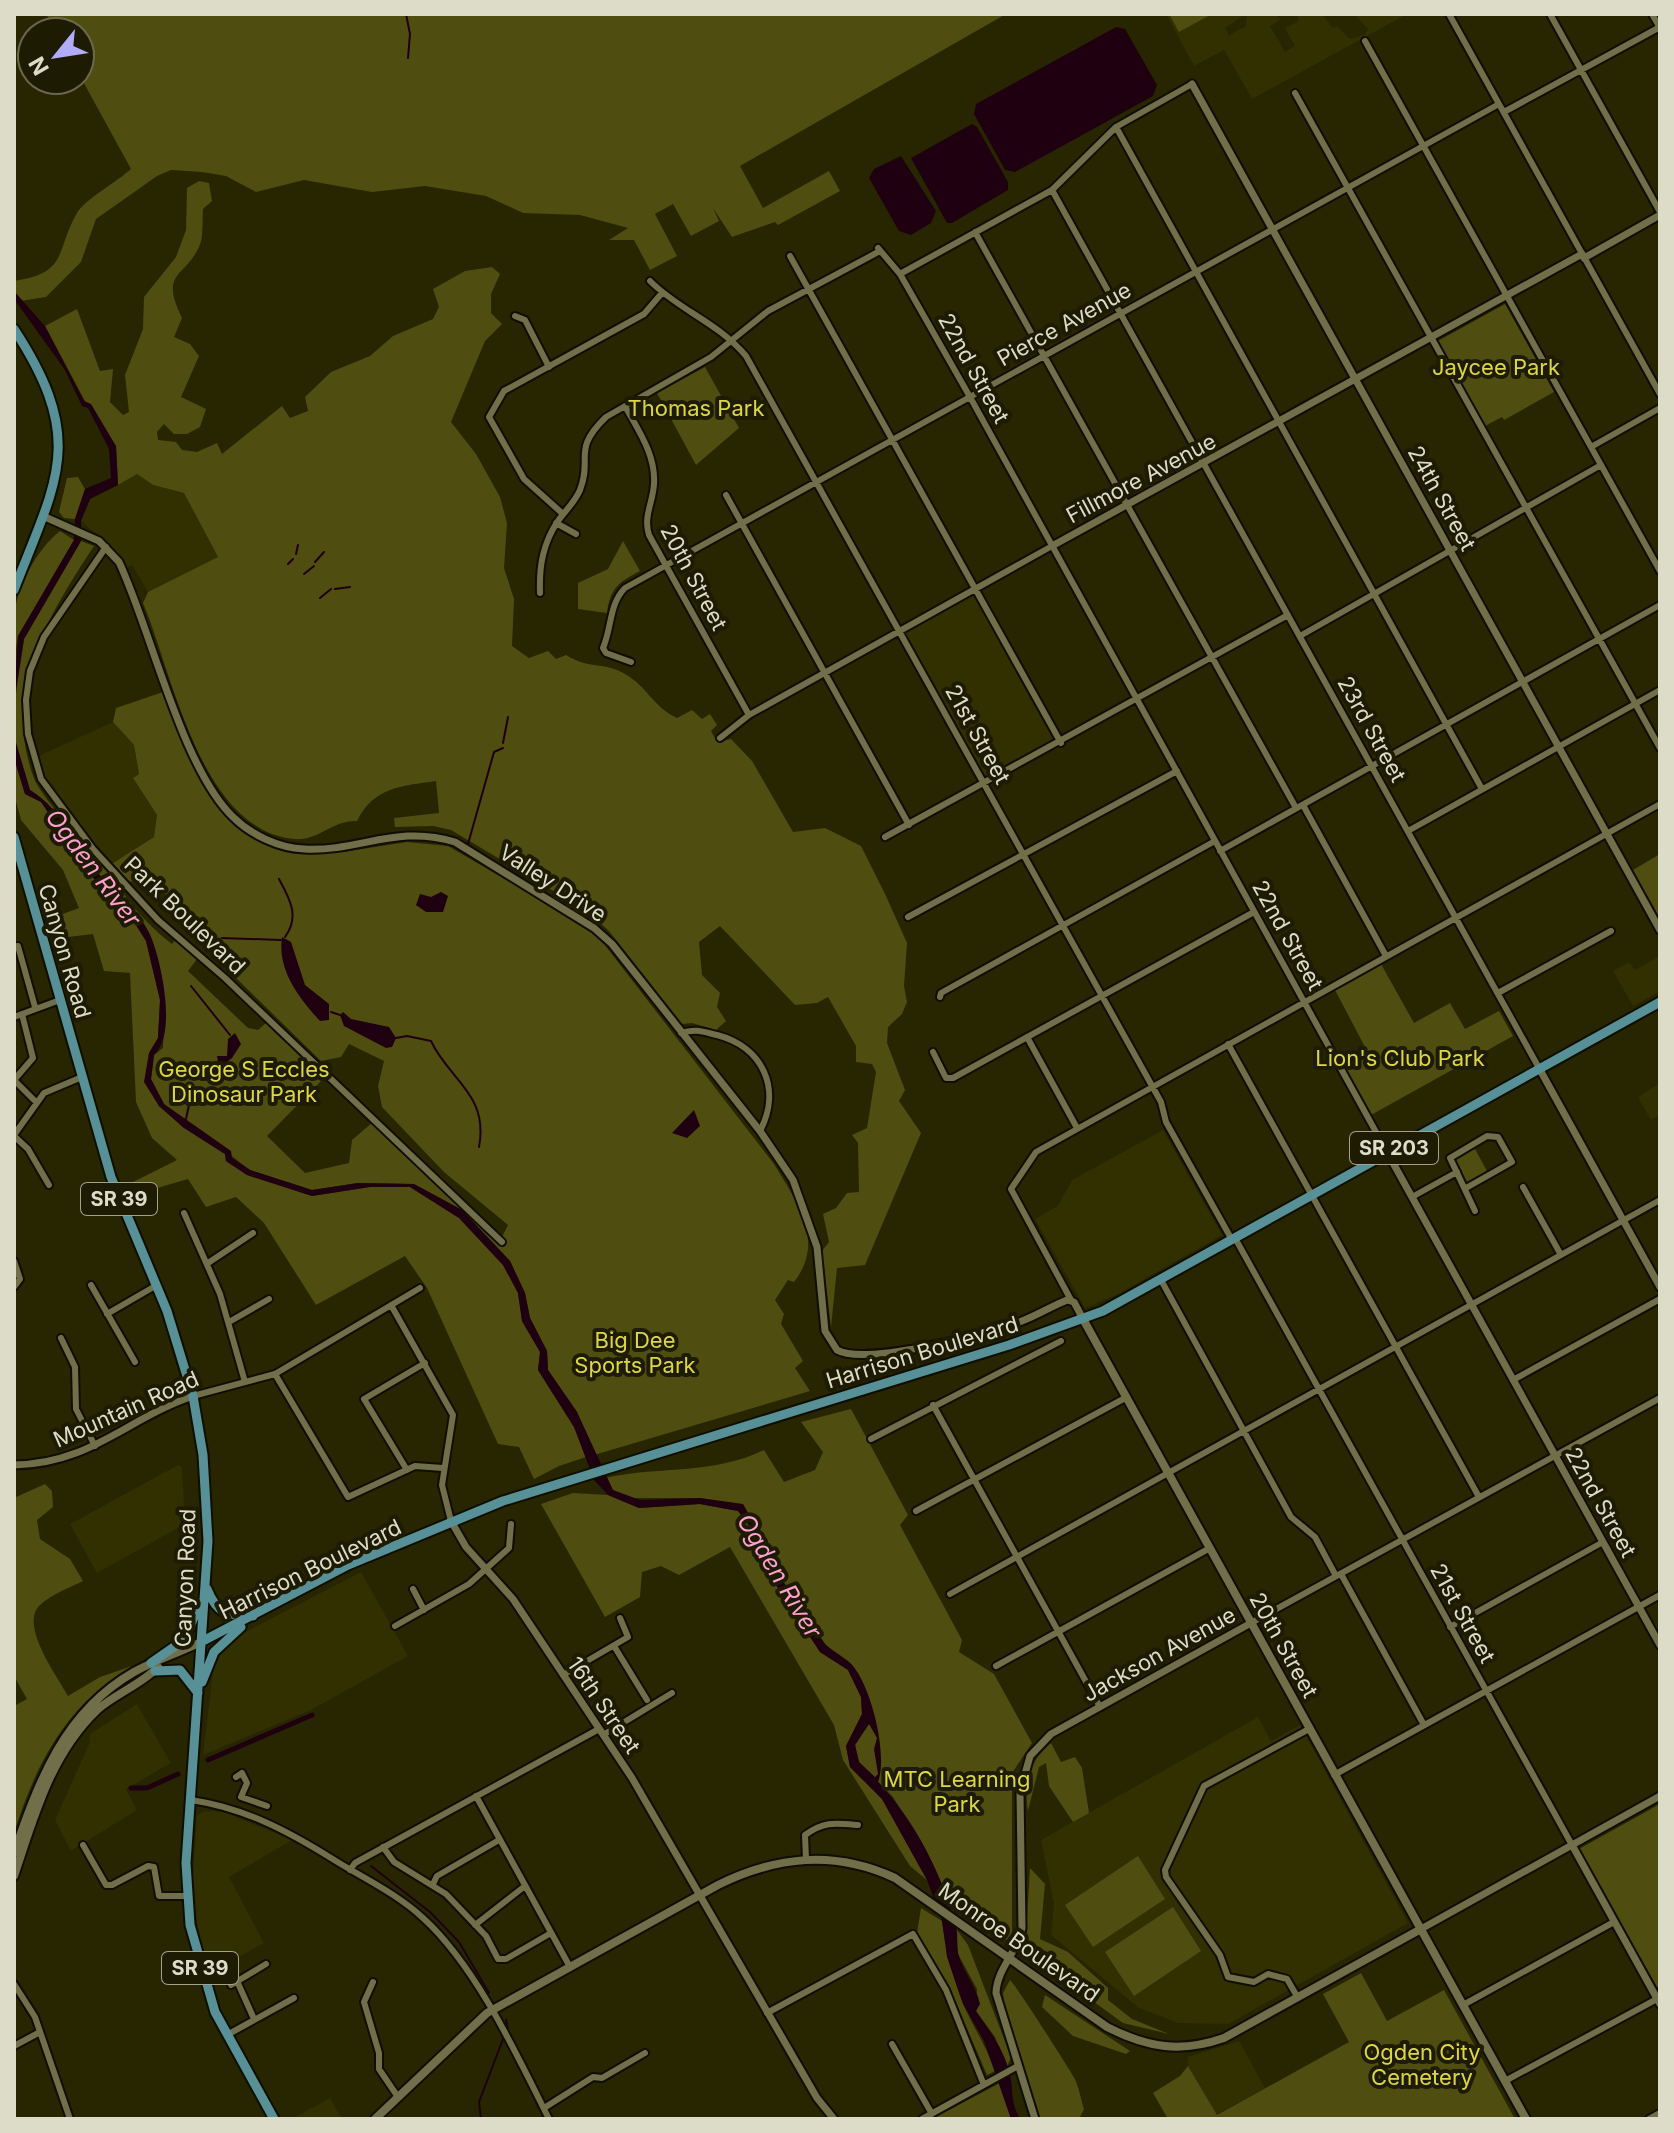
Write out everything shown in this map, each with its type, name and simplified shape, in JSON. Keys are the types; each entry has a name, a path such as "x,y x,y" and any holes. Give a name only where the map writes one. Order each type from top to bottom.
{"main road":[{"path":"14,329 44,380 57,427 57,475 45,517 14,590"},
{"name":"Canyon Road","path":"14,837 111,1177 157,1285 193,1396 207,1503 205,1586 191,1800"},
{"name":"Harrison Boulevard","path":"14,1853 40,1780 64,1736 103,1694 348,1565 451,1521 610,1466 1009,1345 1083,1319 1161,1280 1660,1002"},
{"name":"20th Street","path":"1083,1319 1168,1472 1204,1551 1251,1623 1526,2119"},
{"path":"205,1586 213,1605 222,1614 254,1616"},
{"path":"156,1665 187,1636 205,1586"},
{"path":"198,1693 214,1652 254,1616"},
{"path":"156,1665 180,1670 198,1693"},
{"name":"Harrison Boulevard","path":"14,1876 45,1788 66,1747 102,1705 156,1665"},
{"name":"SR 39","path":"191,1800 187,1896 195,1949 227,2035 274,2119"},
{"name":"Monroe Boulevard","path":"375,2119 492,2011 753,1869 806,1859 834,1860 871,1868 924,1897 1107,2027 1138,2042 1165,2048 1194,2046 1224,2038 1421,1929"}],"street":[{"path":"1449,14 1660,394"},
{"path":"1550,14 1660,213"},
{"path":"1504,112 1660,27 1652,14"},
{"path":"1365,41 1660,571"},
{"path":"900,274 1052,190 1116,127 1192,84"},
{"name":"24th Street","path":"1192,84 1660,930"},
{"path":"1295,93 1660,748"},
{"name":"Pierce Avenue","path":"631,662 606,653 603,648 611,630 612,607 625,588 1499,104"},
{"path":"1116,127 1482,789"},
{"name":"23rd Street","path":"1052,190 1660,1287"},
{"name":"Fillmore Avenue","path":"720,738 749,715 899,630 1660,213"},
{"path":"975,232 1213,658 1386,956"},
{"name":"22nd Street","path":"809,289 879,249 900,274 1660,1645"},
{"path":"790,256 1061,743"},
{"name":"21st Street","path":"650,281 662,293 716,325 746,356 1152,1086 1166,1122 1319,1389 1658,2001"},
{"path":"540,593 541,558 556,523 580,489 586,441 606,417 711,357 768,311 809,289"},
{"path":"563,514 524,479 489,417 504,391 644,314 662,293"},
{"path":"515,316 531,327 549,367"},
{"name":"20th Street","path":"625,406 651,456 654,484 646,523 749,715"},
{"path":"1591,447 1660,408"},
{"path":"1300,636 1601,465"},
{"path":"726,495 909,825"},
{"name":"Valley Drive","path":"45,517 106,547 124,572 196,760 231,816 268,840 302,849 407,834 431,835 455,842 594,928 612,944 760,1131 793,1180 817,1247 825,1331 831,1343 844,1354 862,1356 972,1337 1071,1300"},
{"path":"556,523 576,534"},
{"name":"Park Boulevard","path":"106,547 44,637 30,671 26,700 28,734 41,779 93,849 158,920 225,978 502,1242"},
{"path":"1220,851 1660,605"},
{"path":"885,837 985,785 1288,615"},
{"path":"1408,831 1660,690"},
{"path":"908,917 1177,771"},
{"path":"1027,1037 1077,1128 1660,804"},
{"path":"940,997 941,993 1215,841"},
{"path":"933,1052 946,1078 1254,912"},
{"path":"1498,993 1611,931"},
{"path":"16,946 35,1007"},
{"path":"36,1102 14,1080 33,1058 18,1015 60,1000"},
{"path":"681,1033 692,1029 728,1038 751,1050 763,1071 769,1093 766,1120 760,1131"},
{"path":"1228,1044 1479,1497"},
{"path":"49,1185 28,1149 14,1136 36,1102 49,1089 82,1077"},
{"name":"20th Street","path":"1077,1128 1036,1152 1011,1189 1083,1319"},
{"path":"1466,1188 1508,1166 1512,1158 1501,1140 1487,1136 1451,1156 1475,1211"},
{"path":"1412,1197 1457,1172"},
{"path":"1523,1187 1561,1255"},
{"path":"950,1594 1660,1200"},
{"path":"184,1213 208,1263 229,1322 245,1382"},
{"path":"208,1263 253,1233"},
{"path":"14,1261 20,1279 14,1287"},
{"path":"1161,1280 1291,1517 1315,1537 1424,1725"},
{"path":"91,1285 135,1362"},
{"path":"107,1314 157,1285"},
{"name":"Mountain Road","path":"14,1465 54,1462 95,1446 173,1403 275,1374 420,1288"},
{"path":"229,1322 269,1299"},
{"path":"1513,1380 1660,1299"},
{"name":"16th Street","path":"391,1305 453,1415 443,1468 443,1495 451,1521 466,1547 513,1599 601,1732 817,2098 834,2119"},
{"path":"61,1338 75,1367 75,1399 95,1446"},
{"path":"871,1439 1061,1341"},
{"path":"407,1470 364,1399 425,1363"},
{"path":"275,1374 348,1497 407,1470 424,1465 443,1468"},
{"path":"916,1511 1127,1397"},
{"name":"Jackson Avenue","path":"1035,2119 1014,2068 996,1993 999,1975 1019,1942 1022,1928 1023,1775 1038,1745 1100,1707 1660,1398"},
{"path":"65,1400 75,1399"},
{"path":"933,1405 1100,1707"},
{"path":"395,1626 469,1584 487,1569 509,1548 511,1524"},
{"path":"1450,1627 1603,1542"},
{"path":"996,1666 1204,1551"},
{"path":"413,1589 424,1610"},
{"path":"1334,1775 1660,1595"},
{"path":"563,1675 628,1635 620,1618"},
{"path":"614,1646 647,1700"},
{"path":"350,1870 383,1847 672,1693"},
{"path":"1298,1998 1287,1979 1268,1974 1254,1982 1228,1977 1220,1955 1166,1877 1165,1870 1204,1786 1309,1729"},
{"path":"236,1777 242,1773 247,1783 241,1797 267,1806"},
{"path":"476,1796 570,1967"},
{"name":"Monroe Boulevard","path":"1421,1929 1660,1796"},
{"path":"191,1800 262,1819 350,1870 425,1919 492,2011 549,2119"},
{"path":"806,1859 805,1835 813,1829 824,1822 858,1825"},
{"path":"433,1884 437,1876 499,1840"},
{"path":"83,1845 106,1885 154,1867 159,1896 187,1896"},
{"path":"383,1847 394,1862 433,1884 475,1925 502,1960 551,1933"},
{"path":"475,1925 525,1886"},
{"path":"1463,2005 1614,1922"},
{"path":"767,2013 913,1934 946,1990 984,2085"},
{"path":"254,2019 234,1983 266,1964"},
{"path":"373,1982 366,1990 364,2002 374,2032 381,2076 398,2097"},
{"path":"14,1984 29,2004 70,2119"},
{"path":"227,2035 294,1998"},
{"path":"1505,2081 1658,2001"},
{"path":"14,2046 40,2032"},
{"path":"892,2044 932,2114"},
{"path":"544,2108 593,2077 602,2078 645,2053"},
{"path":"922,2119 1014,2068"},
{"path":"1649,2119 1660,2113"}],"shaded area":[{"path":"1166,14 1246,14 1225,28 1229,35 1246,26 1247,14 1275,14 1281,20 1270,26 1285,52 1295,46 1285,28 1299,21 1296,14 1322,14 1333,28 1337,26 1350,39 1365,35 1368,29 1354,14 1407,14 1252,99 1224,50 1194,66"},
{"path":"137,474 153,485 184,493 218,557 148,592 132,565 125,568 116,551 81,521 90,498"},
{"path":"974,593 1057,741 986,781 904,632"},
{"path":"113,722 134,745 139,774 133,778 157,815 154,837 110,865 44,778 36,757"},
{"path":"1660,956 1660,991 1633,1006 1613,971 1629,962 1635,970"},
{"path":"1660,1083 1660,1115 1651,1120 1638,1097"},
{"path":"1163,1130 1222,1235 1118,1294 1085,1308 1035,1219 1058,1206 1072,1180"},
{"path":"178,1465 182,1467 185,1524 97,1573 70,1524"},
{"path":"361,1572 408,1656 311,1710 203,1755 215,1655 232,1639"},
{"path":"137,1704 171,1763 126,1789 137,1810 71,1851 55,1820 90,1742 90,1734"},
{"path":"1258,1717 1271,1741 1300,1725 1408,1923 1228,2024 1178,2023 1139,2008 1051,1935 1054,1904 1041,1840"},
{"path":"204,1811 224,1812 292,1840 229,1877 264,1943 210,1973 198,1929 193,1876 197,1816"},
{"path":"1239,2041 1265,2088 1216,2115 1188,2066 1188,2057"},
{"path":"330,2098 342,2119 292,2119"}],"green space":[{"path":"1006,14 740,166 763,208 829,171 840,191 778,225 775,222 732,237 713,208 719,221 691,236 673,204 655,214 677,256 650,270 634,240 609,240 628,228 580,215 523,213 486,196 425,186 372,192 304,180 256,192 226,176 171,170 157,176 96,219 81,262 46,297 14,302 14,281 32,277 52,266 81,208 131,169 91,96 96,96 96,16 47,16"},
{"path":"1169,14 1212,14 1179,32"},
{"path":"199,181 209,183 212,201 203,209 199,247 174,283 173,291 182,318 174,337 190,344 199,356 181,397 206,409 200,427 187,434 174,434 164,424 157,432 158,440 176,442 182,450 197,452 217,443 222,454 282,406 290,418 308,411 305,397 331,372 370,356 393,336 433,319 439,307 433,289 465,271 492,267 500,274 491,294 491,313 502,324 485,341 451,422 476,454 500,497 507,523 504,568 514,599 512,646 529,658 548,651 556,659 566,655 617,670 633,679 662,708 677,718 692,710 702,719 710,714 717,725 711,731 717,742 731,739 752,761 793,832 825,828 861,846 907,943 904,986 907,1002 902,1014 888,1027 887,1043 905,1090 899,1101 921,1133 865,1265 837,1268 831,1327 822,1251 829,1242 823,1214 836,1208 847,1193 859,1192 858,1143 852,1135 867,1128 876,1072 872,1064 856,1062 856,1046 828,997 817,1003 795,1005 720,926 699,942 702,975 720,993 717,1007 726,1021 716,1030 692,1023 682,1024 609,931 587,911 451,830 433,826 395,827 394,818 439,813 436,781 390,790 372,801 357,821 340,824 311,837 294,839 262,829 235,808 213,779 194,744 143,603 148,592 218,557 184,493 153,485 137,474 118,485 116,446 85,401 45,326 77,309 100,371 113,369 110,402 123,415 129,412 125,375 143,329 144,297 176,257 186,230 187,188"},
{"name":"Jaycee Park","path":"1505,304 1554,392 1504,420 1502,417 1485,426 1438,341"},
{"name":"Thomas Park","path":"705,367 739,428 696,465 657,393"},
{"path":"78,477 85,489 75,519 64,518 59,512 67,478"},
{"path":"60,531 74,540 18,636 14,660 13,620 20,592 36,558"},
{"path":"81,541 94,546 46,628 26,686 23,717 26,748 35,781 147,922 172,944 175,940 197,959 188,971 248,1028 258,1030 268,1021 326,1076 267,1136 305,1173 349,1163 352,1140 373,1122 500,1241 508,1225 444,1172 382,1107 378,1086 384,1061 349,1044 341,1057 321,1061 235,977 231,961 167,895 150,883 127,881 110,865 154,837 157,815 133,778 139,774 134,745 113,722 116,708 166,691 199,778 245,833 272,847 297,853 343,852 407,842 448,846 594,931 774,1164 799,1207 808,1237 808,1252 794,1282 788,1280 775,1300 784,1314 781,1324 803,1361 795,1368 810,1391 594,1455 577,1412 548,1370 547,1351 530,1318 525,1293 510,1261 462,1210 414,1184 358,1183 312,1190 250,1170 164,1104 151,1079 154,1055 163,1048 164,1020 161,979 151,938 136,914 104,881 62,820 30,790 16,743 14,708 24,639"},
{"path":"623,541 640,571 617,587 610,597 607,613 578,609 578,583 608,569"},
{"path":"14,758 25,794 41,802 99,886 131,917 146,941 160,1000 158,1038 149,1053 145,1082 159,1106 184,1128 225,1154 226,1161 247,1175 312,1196 370,1187 410,1187 459,1218 503,1265 518,1293 522,1321 540,1352 538,1370 574,1427 586,1457 534,1479 519,1447 498,1444 427,1288 405,1256 316,1305 264,1223 236,1197 206,1207 188,1179 137,1194 133,1182 177,1160 152,1138 136,1102 130,973 104,971 93,934 60,938 52,918 79,908 63,870 21,820 14,794"},
{"path":"1660,854 1660,919 1633,870"},
{"name":"Lion's Club Park","path":"1381,964 1414,1023 1450,1003 1465,1029 1499,1011 1513,1036 1371,1115 1341,1061 1365,1047 1335,990"},
{"path":"1474,1147 1488,1173 1467,1182 1455,1160"},
{"name":"MTC Learning Park","path":"851,1409 908,1515 900,1525 962,1640 959,1652 994,1674 1032,1743 1012,1773 1012,1944 945,1895 917,1837 893,1797 859,1762 855,1745 873,1717 852,1665 826,1645 764,1552 757,1527 743,1505 700,1498 627,1498 613,1490 605,1478 705,1467 745,1458 764,1450 784,1482 815,1470 823,1452 801,1422"},
{"path":"45,1484 52,1491 53,1507 37,1520 40,1539 70,1559 83,1581 39,1606 34,1615 34,1626 42,1651 68,1696 100,1677 132,1666 89,1698 57,1738 33,1783 14,1833 14,1706 27,1699 14,1676 14,1498"},
{"path":"573,1493 608,1495 639,1508 700,1504 738,1511 751,1528 758,1558 820,1652 848,1670 861,1697 862,1714 846,1746 850,1767 882,1799 927,1880 910,1866 843,1760 834,1725 730,1547 679,1575 661,1566 642,1572 640,1597 605,1617 541,1504"},
{"path":"1051,1743 1061,1762 1075,1757 1082,1768 1089,1813 1073,1822 1049,1786 1046,1763 1039,1767 1028,1811 1029,1774 1037,1758"},
{"path":"1660,1804 1660,1985 1657,1987 1579,1849"},
{"path":"1138,1856 1165,1899 1093,1947 1065,1905"},
{"path":"1030,1868 1045,1884 1040,1939 1068,1952 1108,1988 1108,2000 1132,2019 1169,2034 1123,2023 1025,1952"},
{"path":"1173,1907 1201,1951 1134,1996 1105,1952"},
{"path":"921,1908 942,1921 957,1987 995,2071 987,2075 950,1989 917,1933"},
{"path":"957,1930 968,1945 1011,2057 1007,2067 995,2037 976,2011 977,1989 958,1954"},
{"name":"Ogden City Cemetery","path":"1361,1973 1387,2021 1444,1990 1515,2119 1168,2119 1153,2093 1180,2076 1188,2066 1217,2115 1349,2042 1323,1994"},
{"path":"1010,1980 1075,2079 1084,2109 1079,2119 1038,2119 1005,2008 1003,1993"},
{"path":"1045,1995 1130,2051 1126,2054 1073,2036 1042,2007"},
{"path":"1000,2083 1012,2119 932,2119"}],"water":[{"path":"1116,27 1125,29 1157,85 1153,96 1015,172 1005,170 974,114 976,104"},
{"path":"972,124 977,127 1008,182 1008,190 947,223 911,158"},
{"path":"901,156 936,211 931,223 911,235 899,231 869,178 874,169"},
{"path":"14,291 45,326 84,401 91,404 116,446 118,485 90,499 81,521 81,541 24,639 14,701 18,636 74,540 75,519 85,489 111,478 109,449 88,408 82,406 65,370 14,299"},
{"name":"Ogden River","path":"14,708 16,743 30,790 62,820 95,869 136,914 151,937 163,981 166,1016 165,1032 154,1055 151,1079 164,1104 231,1151 232,1158 250,1170 312,1190 358,1183 414,1184 462,1210 510,1261 525,1293 530,1318 547,1351 548,1370 577,1412 613,1490 640,1500 700,1498 743,1504 765,1554 803,1613 824,1643 853,1666 866,1690 879,1740 881,1770 878,1782 904,1813 936,1869 956,1928 957,1950 980,2004 976,2011 1005,2058 1013,2102 1020,2119 1011,2119 984,2041 963,2004 947,1957 942,1921 927,1880 882,1799 850,1767 846,1746 862,1714 861,1697 848,1670 820,1652 758,1558 751,1528 738,1511 700,1504 639,1508 608,1495 594,1480 574,1427 538,1370 540,1352 522,1321 518,1293 503,1265 459,1218 410,1187 370,1187 312,1196 247,1175 226,1161 225,1154 184,1128 159,1106 144,1082 149,1053 158,1038 160,1000 146,941 131,917 99,886 41,802 25,794 14,758","holes":["869,1724 877,1738 874,1749 878,1774 875,1777 859,1762 855,1745"]},
{"path":"441,892 448,896 443,912 426,912 416,905 420,894 431,897"},
{"path":"282,937 291,942 305,985 329,1004 329,1020 320,1021 291,983 283,961"},
{"path":"343,1012 351,1019 389,1027 396,1038 392,1047 386,1048 344,1026 340,1015"},
{"path":"235,1033 241,1044 232,1058 219,1068 217,1056 227,1056 228,1039"},
{"path":"694,1110 700,1126 687,1138 672,1133"}],"waterway":[{"path":"406,14 410,34 408,58"},
{"path":"296,554 298,545"},
{"path":"315,562 324,552"},
{"path":"288,564 293,559"},
{"path":"304,574 314,566"},
{"path":"335,589 350,587"},
{"path":"320,598 331,589"},
{"path":"503,743 508,717"},
{"path":"468,844 494,752 503,748"},
{"path":"279,879 293,915 285,937"},
{"path":"222,938 281,940"},
{"path":"191,986 230,1035"},
{"path":"331,1012 340,1015"},
{"path":"396,1038 407,1036 431,1041 473,1100 481,1129 479,1147"},
{"path":"213,1075 219,1068"},
{"path":"193,1101 201,1094"},
{"path":"186,1119 189,1105"},
{"path":"208,1760 312,1715"},
{"path":"131,1788 147,1788 178,1774"},
{"path":"371,1866 430,1912 459,1942 489,1993"},
{"path":"506,2020 508,2029"},
{"path":"481,2119 479,2102 503,2039"}],"park label":[{"name":"George S Eccles Dinosaur Park","path":"244,1082"},
{"name":"Big Dee Sports Park","path":"635,1352"}]}
